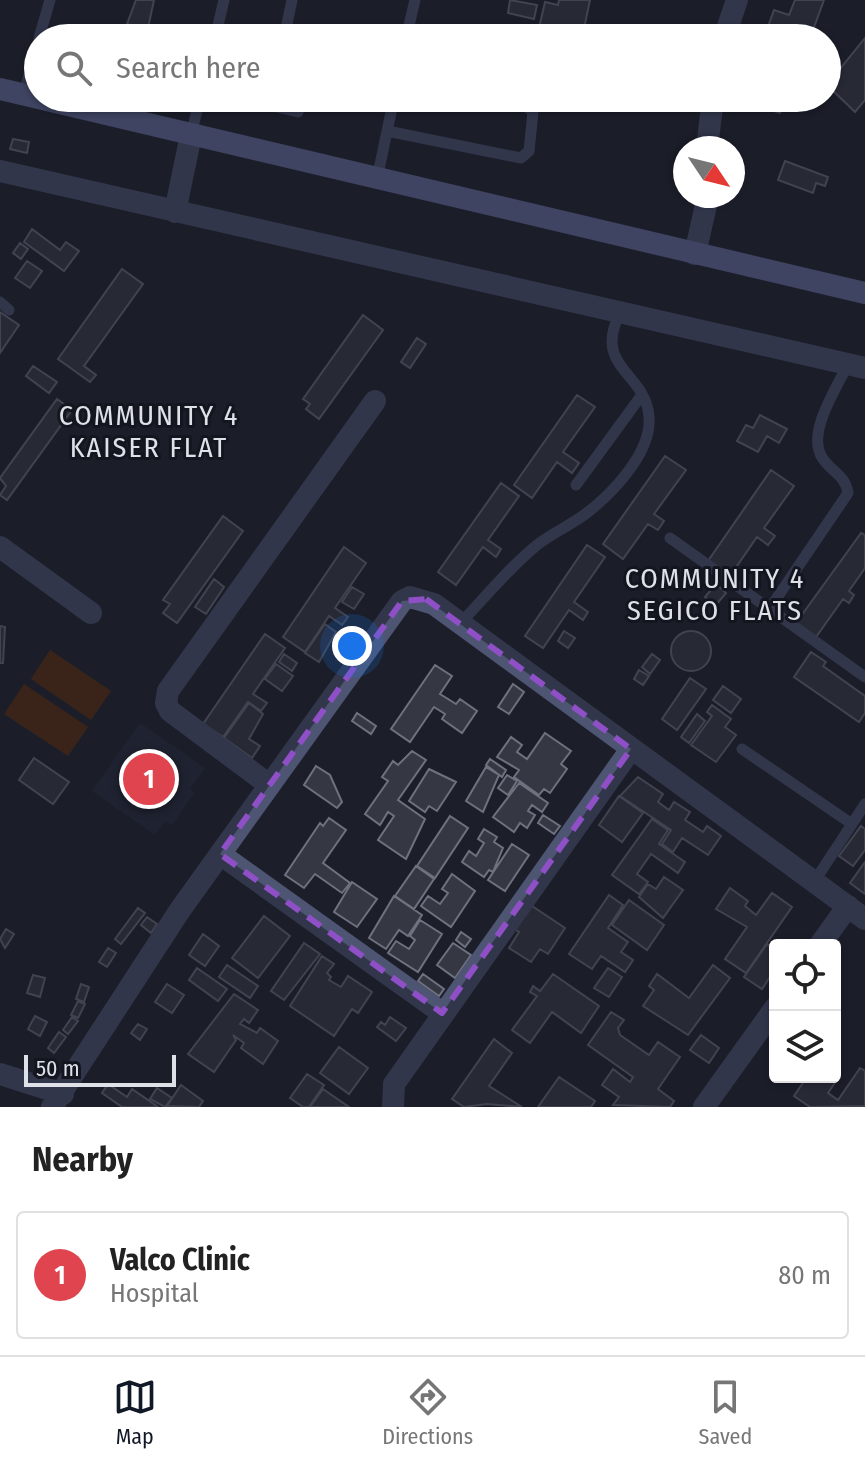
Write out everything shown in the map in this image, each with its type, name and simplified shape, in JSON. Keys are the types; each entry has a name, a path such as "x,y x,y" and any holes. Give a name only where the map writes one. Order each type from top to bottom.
{"main road":[{"path":"0,89 23,96"},
{"path":"92,112 865,293"}],"street":[{"path":"729,24 737,0"},
{"path":"708,136 711,112"},
{"path":"175,212 191,135"},
{"path":"0,171 857,366"},
{"path":"695,254 705,208"},
{"path":"268,784 170,711 166,703 168,691 375,401"},
{"path":"0,547 91,613"},
{"path":"0,1074 58,1100 268,784 402,601 410,597 426,599 856,912 827,939"},
{"path":"393,1107 394,1084 631,749"},
{"path":"220,854 442,1013"},
{"path":"704,1107 773,1011"}],"lane":[{"path":"43,24 50,0"},
{"path":"218,24 224,0"},
{"path":"287,24 292,0"},
{"path":"409,24 415,0"},
{"path":"191,135 197,112"},
{"path":"377,179 391,112"},
{"path":"387,131 521,158 529,151 533,112"},
{"path":"460,624 537,545 609,494 646,443 649,415 641,396 614,358 611,341 620,313"},
{"path":"770,608 848,493 846,480 823,458 817,443 827,408 857,366"},
{"path":"576,485 641,396"},
{"path":"670,538 865,677"},
{"path":"742,749 852,824"},
{"path":"814,882 865,804"}],"highlighted area":[{"path":"426,599 631,749 442,1013 220,854 402,601"}],"shaded area":[{"path":"50,650 111,691 91,720 31,679"},
{"path":"24,684 88,727 68,756 4,714"},
{"path":"140,723 205,768 190,789 194,793 172,825 165,821 155,835 92,791"}],"building":[{"path":"136,0 154,0 149,24 127,24"},
{"path":"510,0 537,5 534,19 508,13"},
{"path":"559,0 590,0 585,24 540,24 545,2 558,5"},
{"path":"795,0 824,0 815,24 769,24 774,10 789,15"},
{"path":"865,38 865,100 855,112 841,98 841,68"},
{"path":"13,139 29,142 27,153 10,149"},
{"path":"785,161 828,177 825,186 816,183 813,193 778,180"},
{"path":"32,229 60,250 66,242 79,251 64,271 24,242"},
{"path":"20,243 28,249 21,259 13,253"},
{"path":"27,261 42,271 30,288 15,278"},
{"path":"122,269 143,284 84,366 96,375 90,382 58,359"},
{"path":"0,312 19,325 0,353"},
{"path":"363,315 383,330 319,419 306,409 310,404 303,399"},
{"path":"417,338 426,344 410,368 401,362"},
{"path":"33,366 57,382 49,393 26,376"},
{"path":"577,395 595,407 563,452 579,463 572,473 557,462 532,498 514,485"},
{"path":"57,399 72,410 7,500 0,495 6,486 0,478"},
{"path":"760,415 787,429 779,443 767,436 758,452 737,441 746,425 753,428"},
{"path":"665,456 686,470 654,514 664,521 658,530 648,524 623,559 603,544"},
{"path":"771,470 794,486 764,528 775,536 768,545 757,537 730,576 708,561"},
{"path":"501,483 519,496 488,540 501,549 496,557 483,547 456,585 438,572"},
{"path":"223,516 243,531 177,623 163,613 170,604 163,600"},
{"path":"861,533 865,535 865,568 849,591 854,595 849,603 843,599 816,637 796,623"},
{"path":"587,545 605,557 574,602 588,612 583,620 569,610 543,648 525,636"},
{"path":"344,547 366,563 335,608 348,617 342,625 329,616 305,652 283,637"},
{"path":"214,579 224,587 206,614 195,607"},
{"path":"716,584 726,593 715,606 705,597"},
{"path":"352,587 364,594 354,609 342,602"},
{"path":"325,624 336,632 319,662 305,653"},
{"path":"0,626 5,627 3,663 0,663"},
{"path":"564,631 575,638 568,648 558,641"},
{"path":"691,631 705,637 711,651 705,665 691,671 677,665 671,651 677,637"},
{"path":"265,634 285,648 253,694 267,703 261,711 248,702 223,737 203,724"},
{"path":"811,652 826,662 823,666 865,696 865,713 859,722 794,677"},
{"path":"284,654 297,663 292,671 279,662"},
{"path":"652,654 660,660 650,674 642,667"},
{"path":"276,664 293,676 282,691 265,679"},
{"path":"435,665 452,676 440,694 456,704 460,699 477,711 462,733 442,719 445,714 434,707 410,742 391,729"},
{"path":"639,670 649,676 643,685 634,679"},
{"path":"690,678 706,689 677,730 662,719"},
{"path":"513,684 524,692 509,714 498,707"},
{"path":"723,686 741,699 731,713 713,700"},
{"path":"249,703 263,714 249,739 260,746 252,758 224,738"},
{"path":"712,705 731,719 725,727 736,735 716,762 691,745 712,716 707,712"},
{"path":"357,713 376,726 371,734 352,721"},
{"path":"697,714 705,721 689,743 681,737"},
{"path":"545,733 571,751 561,764 567,769 550,793 544,789 539,795 514,777 519,770 497,757 511,737 522,745 517,752 527,759"},
{"path":"412,751 426,760 398,800 425,819 406,859 378,840 394,816 388,812 380,825 365,814 388,781 382,777 393,761 398,765"},
{"path":"34,758 69,782 53,804 19,780"},
{"path":"490,759 506,770 502,777 486,765"},
{"path":"316,766 330,775 342,802 337,808 304,785"},
{"path":"486,767 499,775 483,812 466,801"},
{"path":"429,769 456,782 437,811 429,806 425,812 409,801"},
{"path":"507,775 517,781 508,795 498,788"},
{"path":"638,777 663,794 658,802 669,810 674,802 690,812 685,820 703,832 707,826 721,836 708,855 682,838 673,852 662,844 671,830 620,796"},
{"path":"519,783 548,803 542,812 532,805 528,811 535,815 527,828 520,823 514,832 493,817"},
{"path":"619,796 643,813 622,842 599,825"},
{"path":"543,815 560,826 554,834 538,823"},
{"path":"450,816 468,828 435,878 417,866"},
{"path":"329,818 346,830 323,863 350,883 342,893 315,874 304,888 285,875 320,823 323,826"},
{"path":"652,819 668,830 659,844 685,862 678,873 651,854 637,874 648,882 639,894 612,875"},
{"path":"861,826 865,829 865,850 853,866 839,856"},
{"path":"484,829 497,837 494,842 503,848 493,872 489,870 484,877 462,862 469,851 476,856 484,843 478,839"},
{"path":"512,844 529,855 505,891 488,880"},
{"path":"865,862 865,894 850,883"},
{"path":"416,866 434,879 414,909 395,896"},
{"path":"452,874 475,891 451,927 421,906 428,896 440,904 448,893 442,889"},
{"path":"664,877 683,890 663,918 639,897 648,884 656,889"},
{"path":"352,882 377,899 357,927 334,912"},
{"path":"730,888 748,901 745,906 756,915 772,893 792,907 746,973 725,959 747,927 716,909"},
{"path":"609,895 623,905 608,928 628,942 621,952 633,960 625,972 601,956 592,969 569,954"},
{"path":"394,896 422,915 408,936 399,930 386,949 369,938"},
{"path":"629,900 664,925 647,950 612,925"},
{"path":"529,904 565,928 548,954 540,949 531,962 509,948 519,932 513,928"},
{"path":"138,908 145,913 121,944 115,939"},
{"path":"264,916 290,936 258,978 232,958"},
{"path":"147,917 157,924 151,933 141,925"},
{"path":"420,920 442,934 418,972 388,953 396,941 409,949 415,940 410,936"},
{"path":"6,929 14,934 5,948 0,939"},
{"path":"461,932 471,939 465,947 456,940"},
{"path":"203,934 219,946 205,966 189,955"},
{"path":"304,943 320,954 284,1000 271,991"},
{"path":"453,943 471,955 455,978 437,965"},
{"path":"769,945 769,978 762,989 744,977"},
{"path":"108,948 116,953 107,967 99,962"},
{"path":"322,956 334,964 327,973 331,977 329,980 341,987 348,976 372,992 358,1013 352,1009 334,1036 290,1006"},
{"path":"227,965 258,986 250,998 219,977"},
{"path":"713,965 730,978 688,1035 643,1006 654,990 649,986 657,974 689,998"},
{"path":"197,968 227,989 218,1001 189,980"},
{"path":"608,968 622,977 609,997 594,988"},
{"path":"423,974 444,989 439,996 418,981"},
{"path":"553,974 599,1006 581,1033 552,1012 530,1043 512,1030 537,996 530,992 533,986 540,991"},
{"path":"33,975 45,978 40,997 27,993"},
{"path":"81,984 89,987 84,1002 76,999"},
{"path":"167,984 184,995 172,1013 155,1002"},
{"path":"234,994 258,1010 249,1023 244,1019 240,1024 257,1033 260,1028 278,1041 263,1064 241,1048 244,1043 233,1035 236,1040 214,1072 188,1054"},
{"path":"78,1001 85,1004 78,1018 71,1015"},
{"path":"611,1012 624,1020 618,1028 620,1035 649,1055 658,1042 680,1057 658,1089 674,1101 670,1107 613,1105 619,1097 602,1085 613,1069 630,1082 633,1077 588,1045"},
{"path":"35,1016 47,1022 40,1036 28,1029"},
{"path":"72,1017 78,1021 68,1034 63,1030"},
{"path":"390,1017 406,1028 396,1041 377,1027 381,1022 385,1025"},
{"path":"138,1024 147,1029 140,1040 131,1033"},
{"path":"59,1032 66,1037 54,1053 48,1048"},
{"path":"701,1035 719,1048 709,1063 690,1050"},
{"path":"494,1039 512,1053 489,1086 522,1107 487,1104 464,1107 452,1099"},
{"path":"339,1047 368,1068 349,1094 320,1073"},
{"path":"860,1068 865,1071 865,1106 810,1107 794,1096 803,1083 835,1083 828,1093 838,1100"},
{"path":"307,1074 324,1085 309,1107 303,1107 290,1098"},
{"path":"559,1077 595,1101 591,1107 538,1107"},
{"path":"108,1084 127,1097 132,1089 158,1107 122,1107 102,1093"},
{"path":"181,1085 203,1101 199,1107 167,1106"},
{"path":"157,1088 172,1098 165,1107 150,1099"},
{"path":"323,1089 349,1107 310,1107"}],"place":[{"name":"Valco Clinic","path":"149,779"}],"district":[{"name":"COMMUNITY 4 KAISER FLAT","path":"149,431"},
{"name":"COMMUNITY 4 SEGICO FLATS","path":"715,594"}]}
